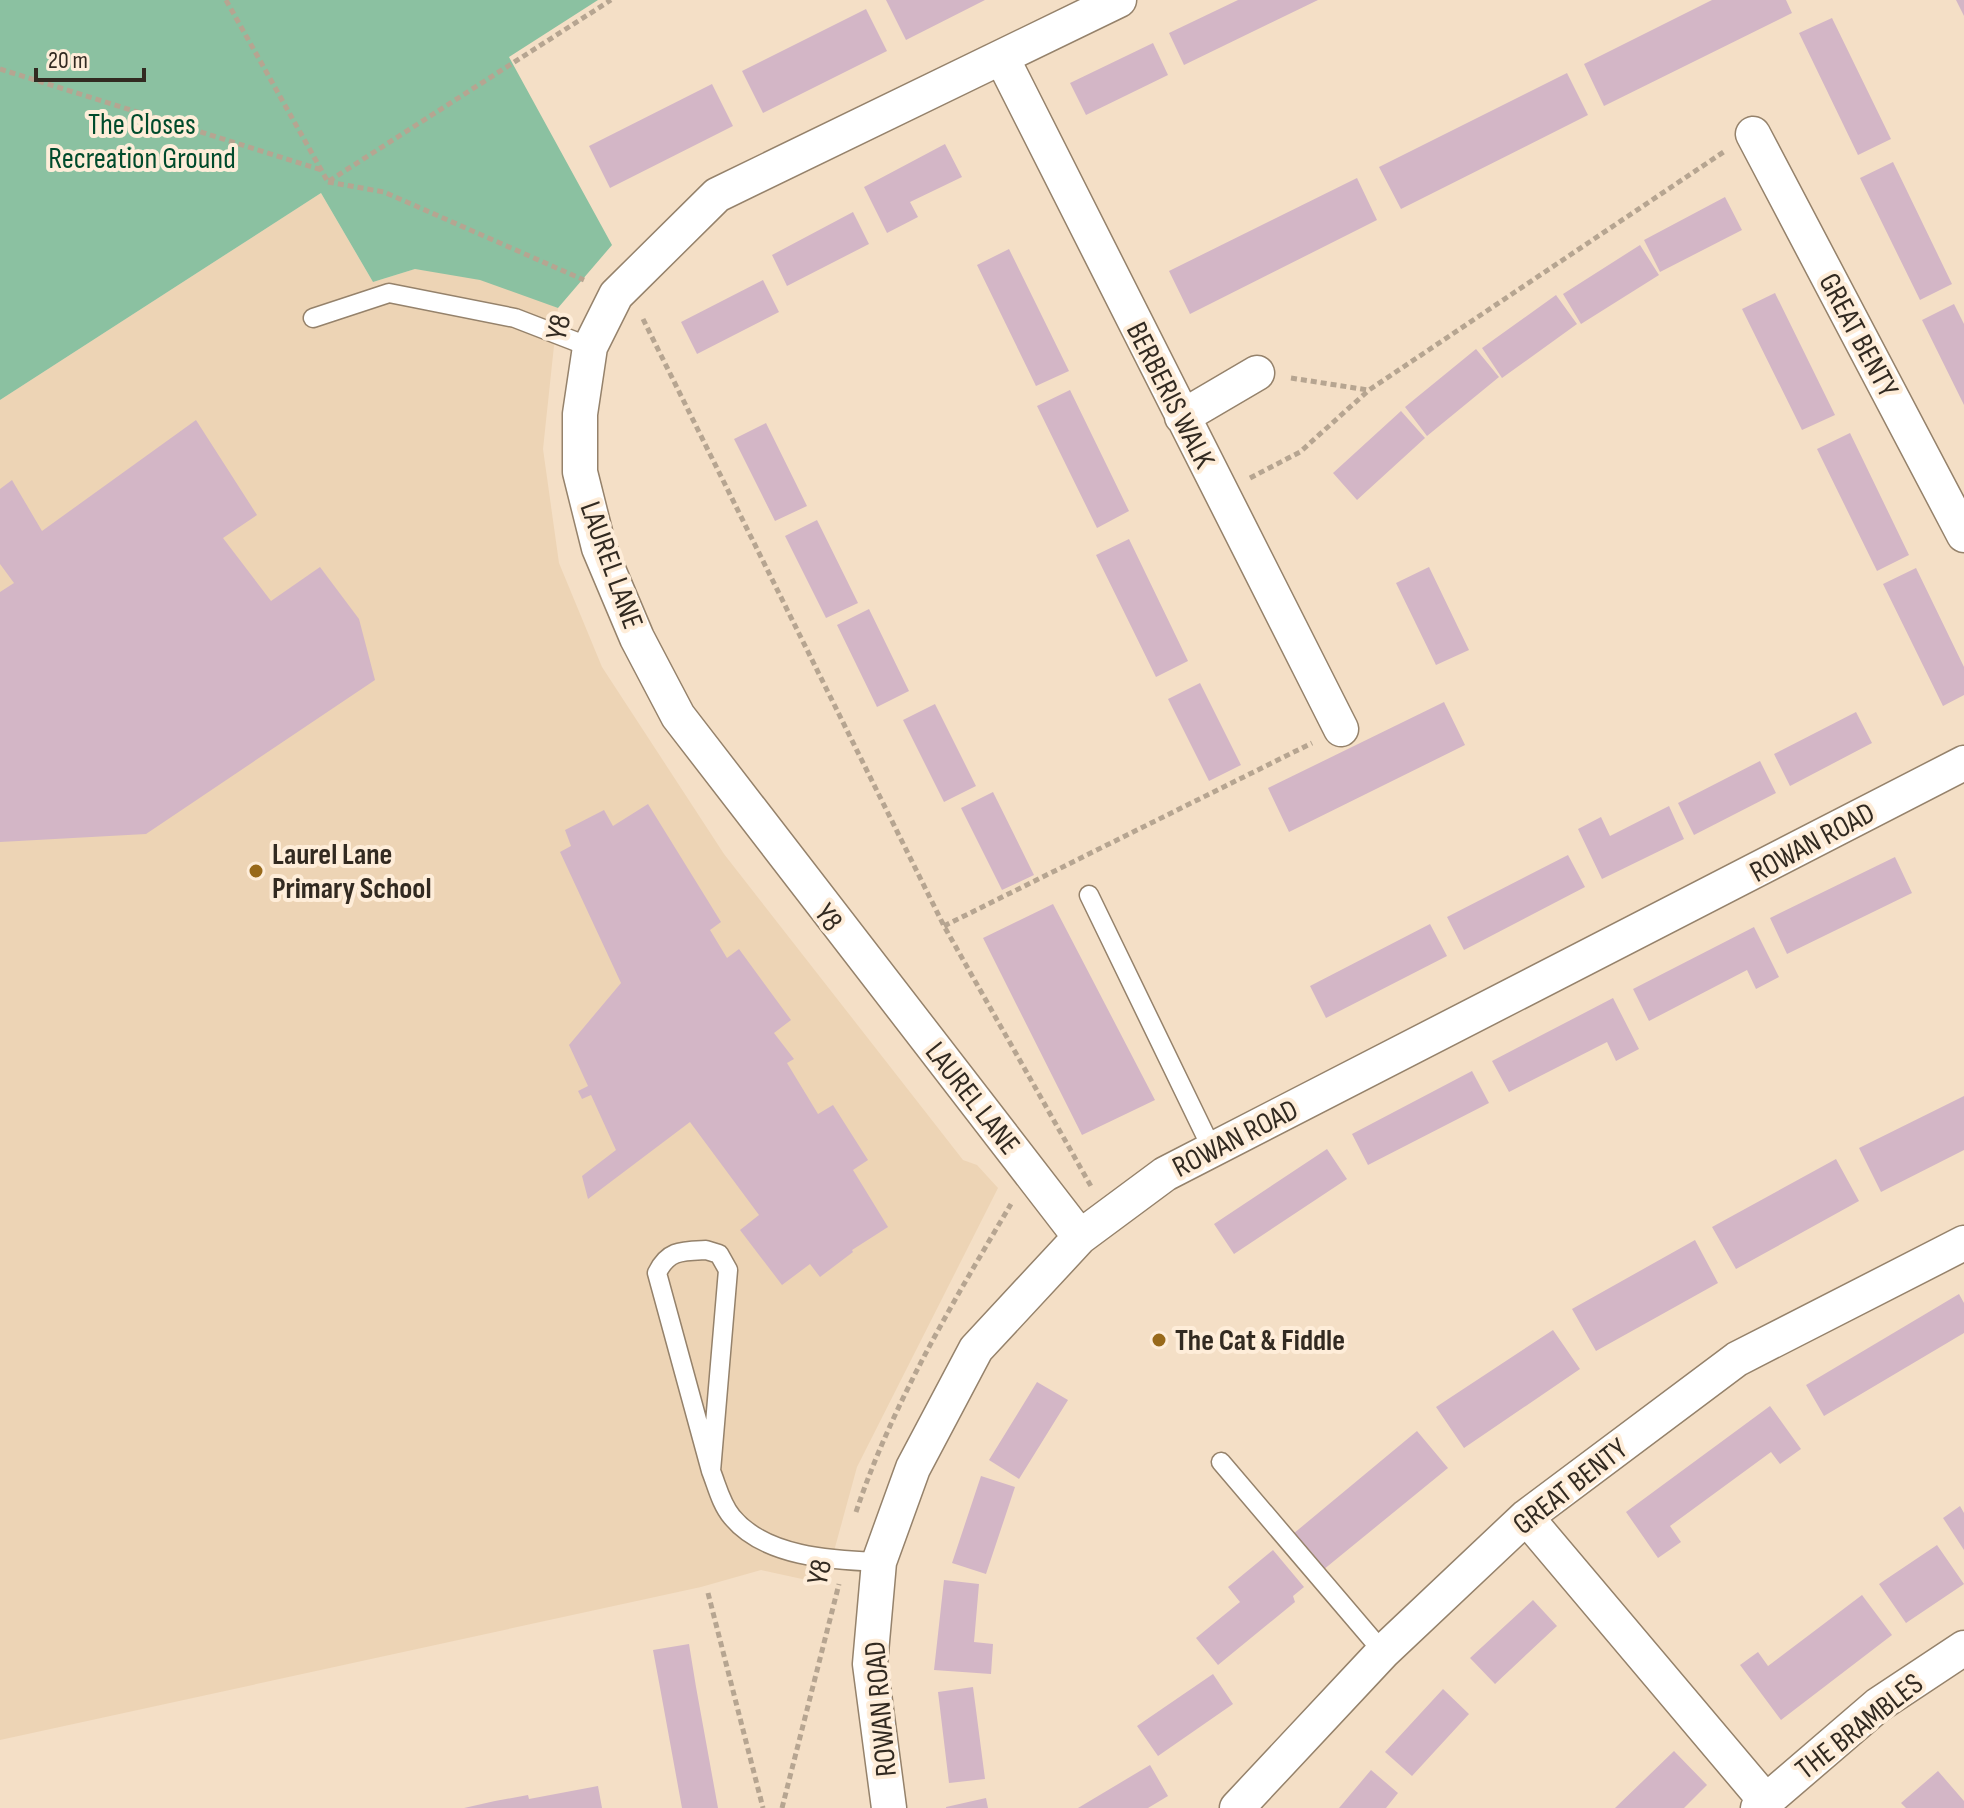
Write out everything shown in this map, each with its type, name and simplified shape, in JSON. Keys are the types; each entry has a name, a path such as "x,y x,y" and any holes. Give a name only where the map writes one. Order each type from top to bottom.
{"street":[{"name":"LAUREL LANE","path":"1080,1237 678,716 637,638 599,548 580,472 580,414 590,347 604,289 717,195 1003,60 1119,0"},
{"name":"BERBERIS WALK","path":"1003,60 1341,729"},
{"name":"GREAT BENTY","path":"1753,134 1964,535"},
{"path":"1182,417 1257,373"},
{"name":"ROWAN ROAD","path":"889,1808 870,1664 879,1562 913,1468 976,1349 1080,1237 1165,1174 1964,763"},
{"name":"GREAT BENTY","path":"1237,1808 1383,1652 1526,1517 1737,1359 1964,1243"},
{"path":"1526,1517 1761,1804"},
{"name":"THE BRAMBLES","path":"1761,1804 1878,1705 1964,1648"}],"lane":[{"path":"313,318 389,293 515,318 590,347"},
{"path":"1089,895 1212,1149"},
{"path":"711,1471 728,1270 719,1254 706,1250 678,1251 664,1258 657,1273 711,1471 730,1515 758,1537 804,1554 879,1562"},
{"path":"1221,1462 1383,1652"}],"path":[{"path":"226,0 328,182 611,0"},
{"path":"0,69 322,170"},
{"path":"1221,494 1300,452 1369,390 1753,134"},
{"name":"Y8","path":"328,182 384,192 604,289 637,308 944,926 1108,1216"},
{"path":"1257,373 1369,390"},
{"path":"944,926 1341,729"},
{"name":"Y8","path":"782,1808 844,1560 874,1457 946,1314 1013,1201"},
{"path":"708,1593 763,1808"}],"shaded area":[{"name":"Laurel Lane Primary School","path":"321,193 373,282 415,269 452,272 516,290 558,308 543,449 559,563 602,667 724,854 963,1160 977,1165 998,1188 857,1467 825,1584 761,1570 701,1587 0,1740 0,400"}],"green space":[{"name":"The Closes Recreation Ground","path":"0,0 598,0 509,57 612,245 558,308 480,280 415,269 373,282 321,193 0,400"}],"building":[{"path":"886,0 985,0 906,40"},
{"path":"1238,0 1318,0 1184,65 1169,33"},
{"path":"1712,0 1786,0 1792,13 1604,106 1584,64"},
{"path":"1956,0 1964,0 1964,16"},
{"path":"866,9 887,51 763,113 742,71"},
{"path":"1832,18 1891,139 1858,155 1799,33"},
{"path":"1153,43 1168,75 1086,115 1070,83"},
{"path":"1567,73 1588,115 1401,209 1379,167"},
{"path":"712,84 733,126 610,188 589,146"},
{"path":"945,144 962,177 910,202 918,217 887,233 864,187"},
{"path":"1893,162 1952,284 1920,300 1860,178"},
{"path":"1357,178 1377,220 1190,314 1169,271"},
{"path":"1725,197 1742,230 1660,272 1644,240"},
{"path":"853,212 869,244 787,286 772,255"},
{"path":"1640,245 1659,275 1581,324 1563,294"},
{"path":"1009,249 1069,371 1036,386 977,265"},
{"path":"763,280 779,312 697,354 681,322"},
{"path":"1775,293 1835,415 1802,430 1742,309"},
{"path":"1556,295 1577,324 1502,378 1482,348"},
{"path":"1954,304 1964,324 1964,405 1922,320"},
{"path":"1476,349 1499,377 1427,436 1405,407"},
{"path":"1070,390 1129,511 1097,528 1037,406"},
{"path":"1401,411 1425,438 1357,500 1333,473"},
{"path":"196,420 257,515 223,538 271,601 320,567 359,619 375,680 146,834 0,842 0,592 14,583 0,564 0,489 12,480 42,531"},
{"path":"766,423 807,506 775,521 734,439"},
{"path":"1850,433 1909,555 1877,571 1817,449"},
{"path":"817,520 858,603 826,618 785,536"},
{"path":"1129,539 1188,661 1156,677 1096,555"},
{"path":"1429,567 1469,650 1436,665 1396,583"},
{"path":"1916,568 1964,667 1964,695 1943,706 1883,584"},
{"path":"869,609 909,691 877,707 837,625"},
{"path":"1200,683 1241,765 1209,781 1168,699"},
{"path":"1444,702 1465,745 1289,832 1268,788"},
{"path":"935,704 976,786 944,802 903,720"},
{"path":"1856,712 1872,743 1790,786 1774,754"},
{"path":"1760,761 1776,793 1694,835 1678,803"},
{"path":"993,792 1034,875 1002,890 961,808"},
{"path":"648,804 721,922 710,930 727,958 739,949 791,1020 774,1033 794,1059 787,1063 818,1114 833,1105 868,1160 853,1170 888,1227 852,1250 820,1277 810,1264 782,1285 740,1230 759,1215 690,1122 588,1199 582,1176 616,1150 591,1095 582,1099 578,1091 588,1086 569,1045 621,983 560,852 571,846 565,830 604,810 613,826"},
{"path":"1669,806 1684,839 1602,879 1578,829 1601,817 1610,836"},
{"path":"1568,855 1585,887 1464,950 1447,917"},
{"path":"1895,857 1912,893 1787,954 1770,918"},
{"path":"1053,904 1155,1100 1082,1135 983,938"},
{"path":"1430,924 1447,956 1326,1018 1310,986"},
{"path":"1754,927 1779,977 1756,989 1747,970 1649,1021 1633,989"},
{"path":"1613,998 1639,1049 1616,1061 1607,1042 1509,1092 1492,1061"},
{"path":"1472,1071 1489,1103 1368,1165 1352,1134"},
{"path":"1964,1096 1964,1150 1881,1192 1859,1148"},
{"path":"1327,1149 1347,1179 1234,1254 1214,1224"},
{"path":"1836,1159 1859,1201 1736,1269 1712,1227"},
{"path":"1695,1240 1718,1283 1596,1351 1572,1309"},
{"path":"1959,1294 1964,1303 1964,1333 1824,1416 1806,1385"},
{"path":"1553,1330 1580,1369 1464,1448 1436,1407"},
{"path":"1037,1382 1068,1400 1019,1479 989,1460"},
{"path":"1770,1406 1801,1449 1780,1464 1771,1452 1670,1526 1681,1542 1658,1558 1626,1512"},
{"path":"1417,1431 1448,1468 1323,1570 1293,1534"},
{"path":"981,1476 1015,1487 986,1574 952,1563"},
{"path":"1960,1506 1964,1513 1964,1550 1943,1518"},
{"path":"1937,1545 1964,1584 1906,1623 1879,1584"},
{"path":"1273,1550 1304,1587 1293,1596 1295,1602 1218,1665 1196,1638 1240,1602 1228,1587"},
{"path":"944,1580 979,1584 974,1642 993,1644 991,1674 934,1670"},
{"path":"1862,1595 1892,1635 1781,1720 1740,1665 1758,1652 1768,1666"},
{"path":"1533,1600 1557,1626 1495,1684 1470,1658"},
{"path":"689,1644 718,1808 682,1808 653,1650"},
{"path":"1213,1674 1233,1704 1158,1756 1137,1726"},
{"path":"973,1687 985,1779 949,1783 938,1692"},
{"path":"1443,1689 1469,1714 1412,1776 1385,1752"},
{"path":"1674,1751 1707,1785 1684,1808 1615,1808"},
{"path":"1150,1765 1168,1796 1148,1808 1078,1808"},
{"path":"1371,1770 1398,1793 1386,1808 1339,1808"},
{"path":"1938,1771 1964,1801 1964,1808 1906,1808 1901,1803"},
{"path":"598,1786 602,1808 464,1808 528,1795 529,1799"},
{"path":"986,1798 988,1808 946,1808 946,1807"}],"place":[{"name":"Laurel Lane Primary School","path":"256,871"},
{"name":"The Cat & Fiddle","path":"1159,1340"}]}
